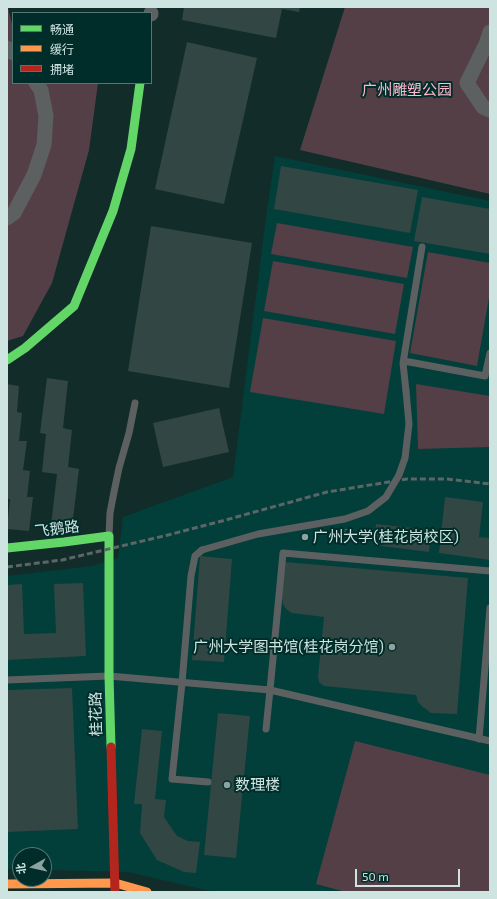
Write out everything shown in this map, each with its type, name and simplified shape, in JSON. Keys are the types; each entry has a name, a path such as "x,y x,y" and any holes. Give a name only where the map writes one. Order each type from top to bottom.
{"street":[{"path":"490,32 486,44 467,83 483,107 490,110"},
{"path":"7,218 14,213 34,175 44,145 46,116 41,90 37,84"},
{"path":"7,360 25,348 74,306 113,211 131,149 140,84"},
{"name":"飞鹅路","path":"7,548 109,536"},
{"name":"桂花路","path":"109,536 109,676 115,888"},
{"path":"7,884 115,888 147,892"}],"lane":[{"path":"208,782 172,779 195,556 202,550 258,534 345,519 368,511 386,497 400,475 405,458 409,424 404,361 422,247"},
{"path":"404,361 488,376 490,352"},
{"path":"109,536 110,513 114,492 129,433 135,402"},
{"path":"266,729 283,553 490,571"},
{"path":"479,739 490,608"},
{"path":"7,680 109,676 270,690 490,741"}],"shaded area":[{"name":"广州大学(桂花岗校区)","path":"275,156 490,201 490,892 214,892 128,872 52,870 52,847 12,847 12,869 7,869 7,576 92,566 118,558 123,517 233,477"}],"green space":[{"path":"8,7 12,25 12,84 98,84 89,150 52,283 23,336 7,341"},
{"name":"广州雕塑公园","path":"345,7 490,7 490,194 300,150"},
{"path":"277,223 413,247 407,278 271,254"},
{"path":"428,252 490,263 490,292 477,366 410,353"},
{"path":"273,261 404,284 395,334 264,311"},
{"path":"263,318 396,341 384,414 250,392"},
{"path":"416,384 490,396 490,447 418,449"},
{"path":"355,741 490,775 490,892 346,892 316,884"}],"building":[{"path":"184,7 300,7 299,12 282,9 276,38 182,20"},
{"path":"187,42 257,58 224,204 155,189"},
{"path":"281,166 418,190 410,233 274,209"},
{"path":"422,197 490,209 490,254 414,241"},
{"path":"151,226 252,243 229,388 128,371"},
{"path":"47,378 68,381 63,428 72,430 68,467 79,469 72,527 51,525 57,474 42,472 46,434 40,433"},
{"path":"7,384 19,386 17,412 22,413 19,441 27,441 23,470 30,471 27,497 33,497 29,531 7,529 10,499 7,499"},
{"path":"219,408 229,452 163,467 153,423"},
{"path":"445,497 483,502 479,537 490,538 490,560 439,553"},
{"path":"376,524 431,530 429,552 374,545"},
{"path":"200,556 232,559 224,662 192,660"},
{"name":"广州大学图书馆(桂花岗分馆)","path":"285,562 468,578 457,714 431,713 418,702 416,695 324,686 319,682 318,676 324,617 292,613 286,609 283,604 282,597"},
{"path":"83,583 86,656 7,660 7,585 22,584 24,634 56,633 54,584"},
{"path":"72,688 78,829 7,832 7,690"},
{"name":"数理楼","path":"218,713 250,716 236,858 204,855"},
{"path":"142,729 162,731 155,799 166,800 164,817 177,836 188,841 200,842 196,873 184,872 157,860 140,833 142,804 134,804"}],"railway":[{"path":"7,567 62,560 168,535 327,492 407,479 447,479 490,484"}],"traffic: fast":[{"path":"7,360 25,348 74,306 113,211 131,149 140,84"},
{"path":"7,548 109,536 109,676 111,747"}],"traffic: slow":[{"path":"7,884 115,883 147,892"}],"traffic: jam":[{"path":"111,747 115,892"}],"place":[{"name":"广州大学(桂花岗校区)","path":"305,537"},
{"name":"广州大学图书馆(桂花岗分馆)","path":"392,647"},
{"name":"数理楼","path":"227,785"}]}
